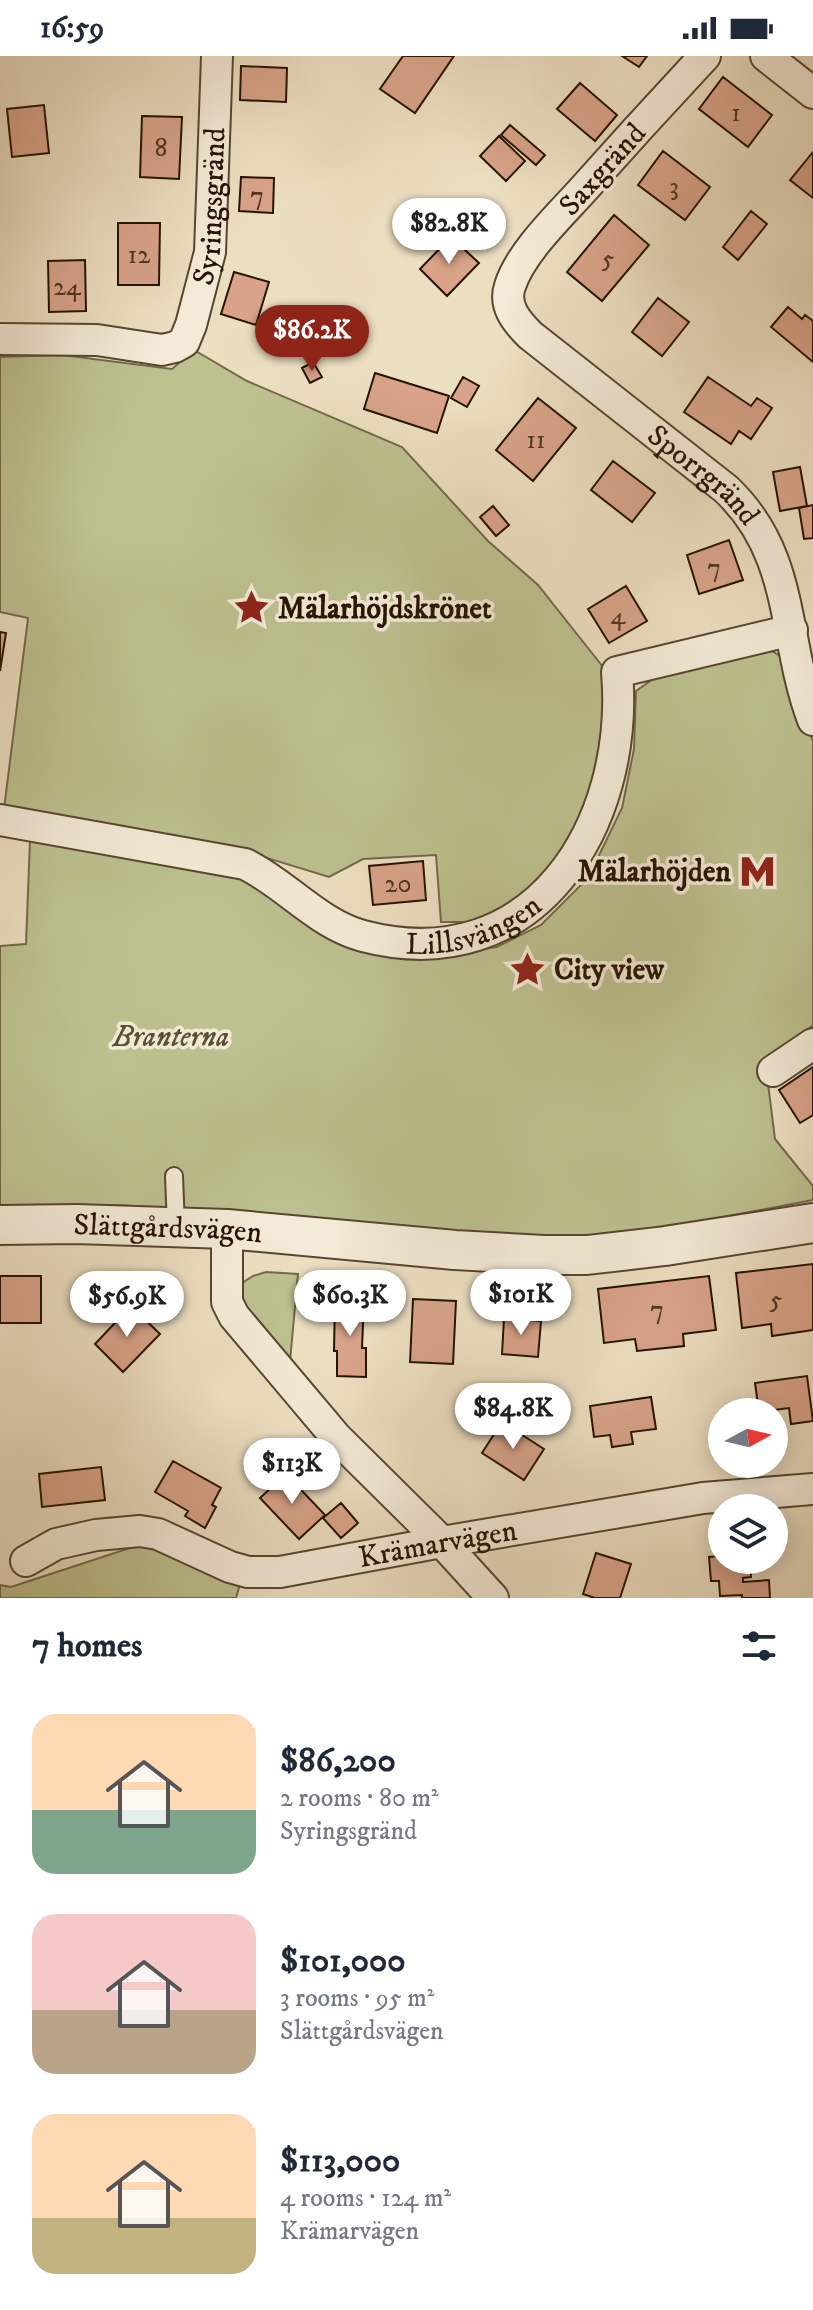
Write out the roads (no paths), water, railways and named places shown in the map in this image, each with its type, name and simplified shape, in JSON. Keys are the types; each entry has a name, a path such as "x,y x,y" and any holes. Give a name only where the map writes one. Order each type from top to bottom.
{"street":[{"name":"Syringsgränd","path":"0,339 97,340 162,350 184,342 210,252 217,56"},
{"name":"Saxgränd","path":"509,288 545,233 705,56"},
{"path":"766,56 813,93"},
{"name":"Sporrgränd","path":"509,288 513,317 530,335 726,489 749,511 776,566 792,630 805,664 813,720"},
{"name":"Lillsvängen","path":"0,820 245,864 264,873 332,923 361,935 422,943 457,940 484,933 513,920 531,907 558,881 575,854 590,828 612,772 620,706 617,672 792,630"},
{"path":"773,1071 813,1044"},
{"name":"Slättgårdsvägen","path":"0,1225 176,1226 455,1250 572,1255 665,1246 813,1223"},
{"path":"227,1229 227,1302 234,1316 336,1437 442,1542 493,1598"},
{"name":"Krämarvägen","path":"26,1561 56,1544 131,1531 158,1534 230,1567 267,1573 703,1498 813,1489"}],"lane":[{"path":"174,1176 176,1226"}],"place":[{"name":"Mälarhöjdskrönet","path":"252,608"},
{"name":"Mälarhöjden","path":"757,871"},
{"name":"City view","path":"528,969"}],"park label":[{"name":"Branterna","path":"171,1036"}]}
